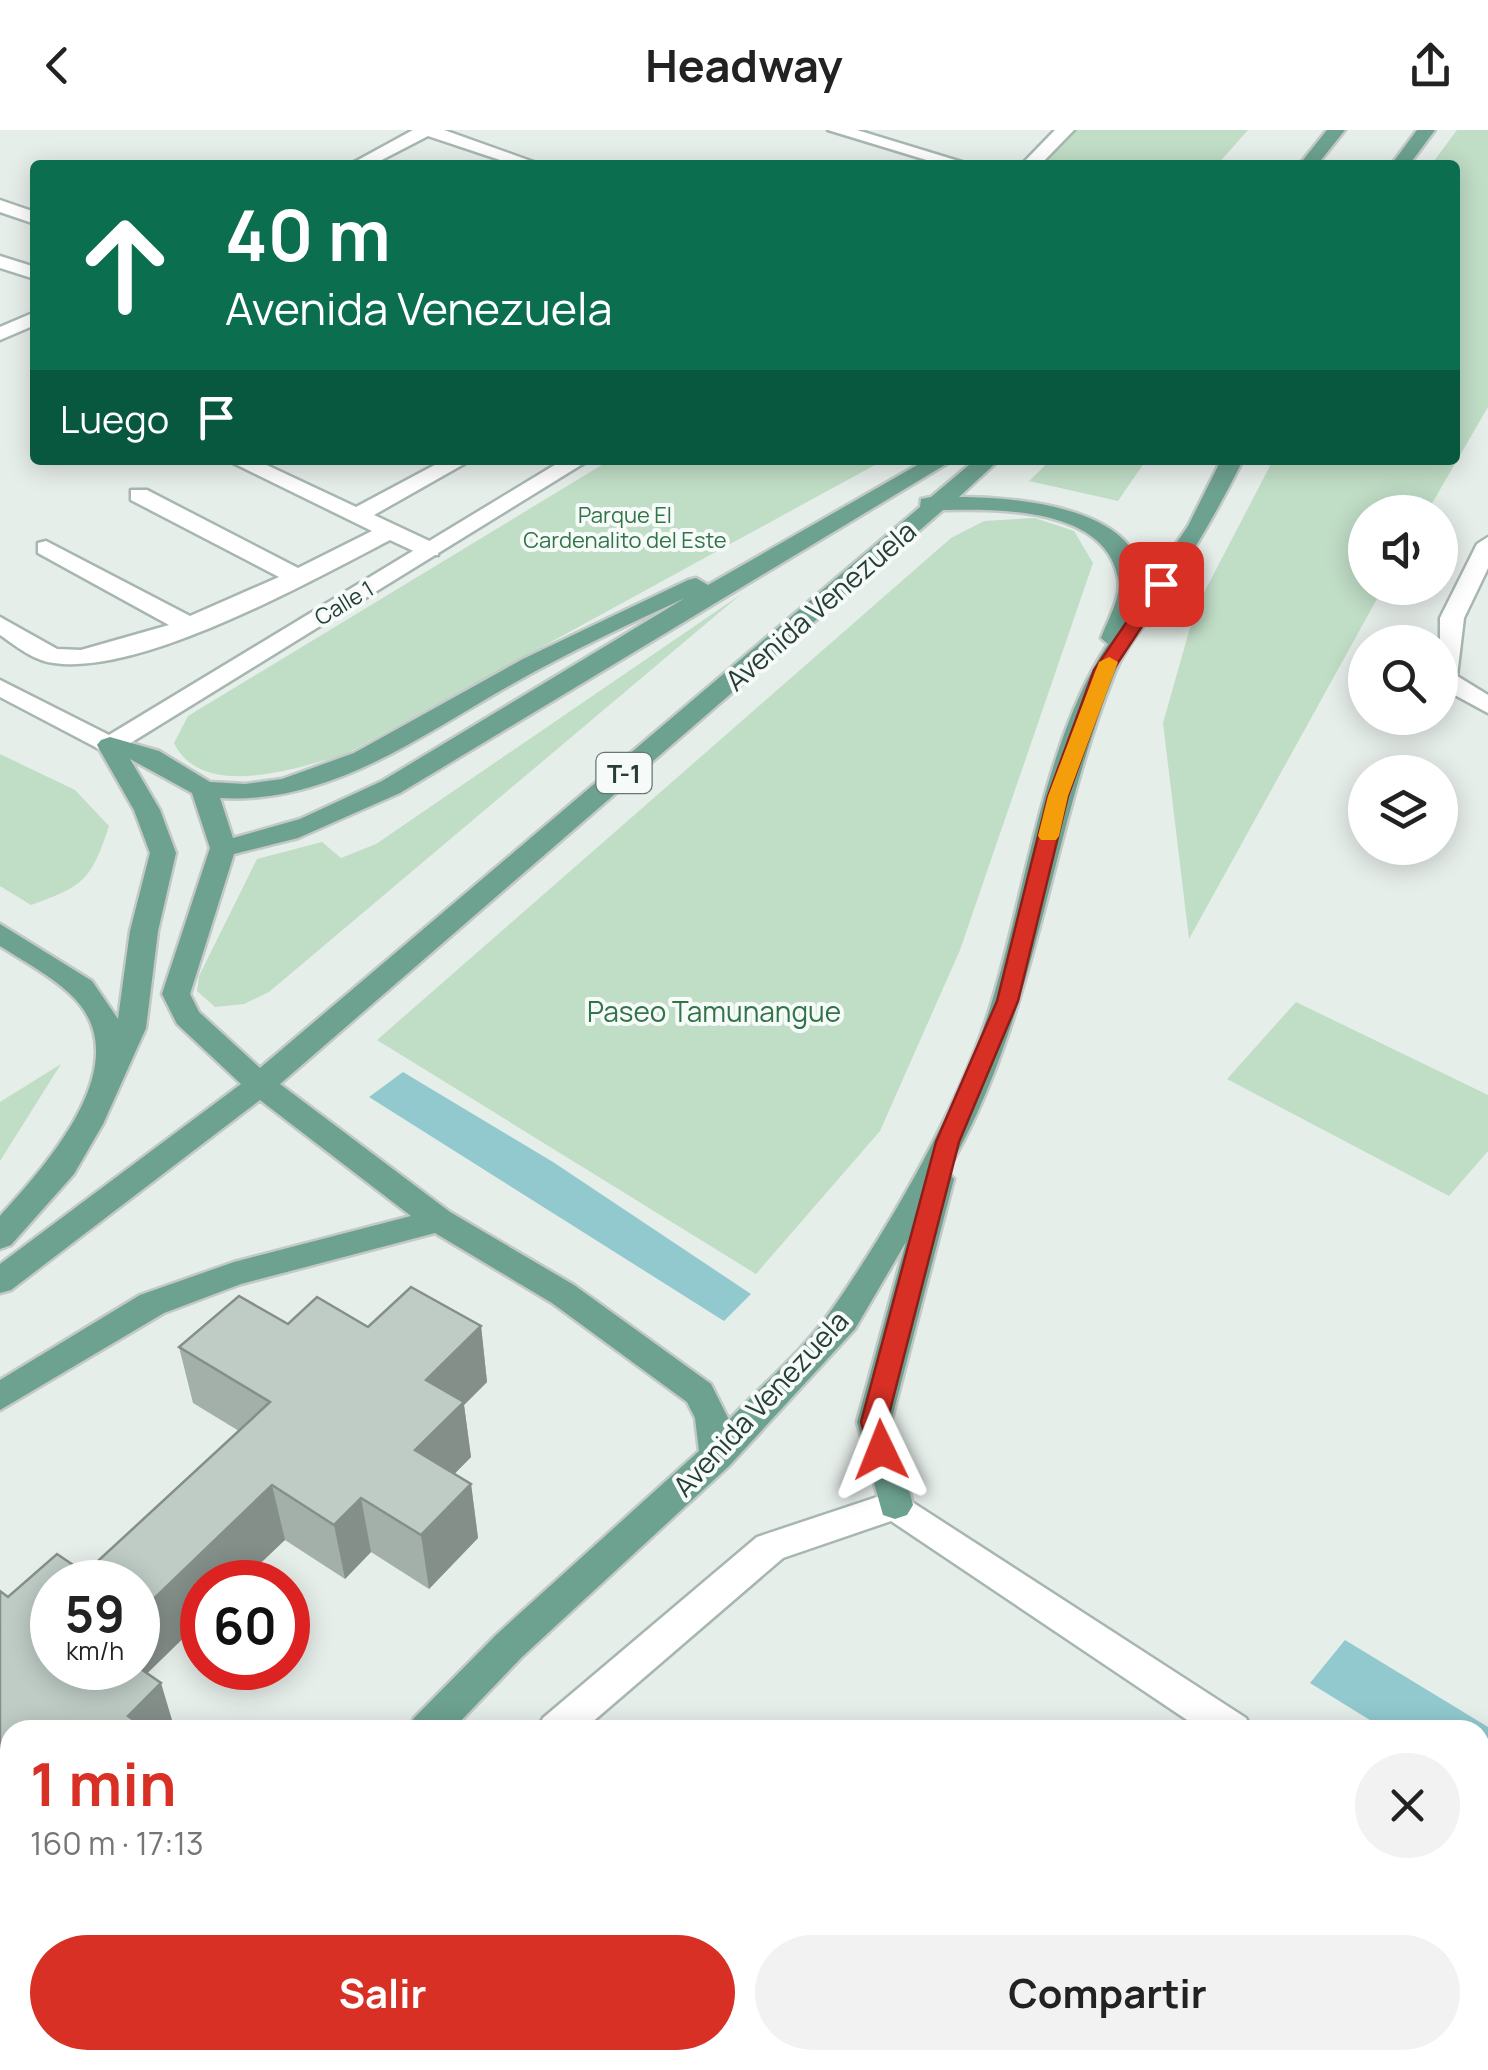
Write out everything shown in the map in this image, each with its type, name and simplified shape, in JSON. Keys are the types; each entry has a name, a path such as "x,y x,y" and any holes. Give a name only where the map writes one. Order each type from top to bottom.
{"main road":[{"path":"1312,160 1336,130"},
{"path":"1404,160 1426,130"},
{"path":"223,848 253,844 325,819 390,787 804,537 933,465"},
{"name":"Avenida Venezuela","path":"0,1281 260,1085 982,465"},
{"name":"Avenida Venezuela","path":"436,1720 509,1646 717,1456 843,1320 948,1142 1008,1001 1058,796 1103,670 1200,526 1230,465"},
{"path":"858,506 1014,504 1066,516 1103,534 1119,554 1130,581 1103,670"},
{"path":"110,745 150,756 204,790 232,794 270,790 358,760 596,630 804,537"},
{"path":"0,1237 63,1166 88,1124 132,1028 144,931 163,853 147,810 110,745"},
{"path":"204,790 223,848 176,994 187,1017 260,1085 438,1220 563,1294 699,1393 712,1418 717,1456"},
{"path":"0,933 82,988 110,1030 106,1081"},
{"path":"895,1505 874,1422 948,1142"},
{"path":"0,1397 152,1304 234,1274 438,1220"}],"street":[{"path":"368,160 427,130 519,160"},
{"path":"836,130 945,160"},
{"path":"1035,160 1065,130"},
{"path":"0,206 30,216"},
{"path":"0,262 30,271"},
{"path":"1,333 30,320"},
{"path":"249,465 430,550"},
{"path":"357,515 439,465"},
{"name":"Calle 1","path":"110,745 570,465"},
{"path":"138,495 299,578"},
{"path":"0,624 54,656 81,659 186,624 299,578 390,531"},
{"path":"1488,544 1452,618 1444,679 1488,706"},
{"path":"46,548 186,624"},
{"path":"0,687 110,745"},
{"path":"568,1720 770,1547 895,1505 1218,1720"}],"green space":[{"path":"1076,130 1248,130 1221,160 1045,160"},
{"path":"1457,130 1488,130 1488,407 1460,455 1460,160 1435,160"},
{"name":"Parque El Cardenalito del Este","path":"602,465 875,465 344,755 252,776 206,771 187,761 174,743 188,716"},
{"path":"1046,465 1143,465 1118,501 1029,481"},
{"path":"1270,465 1454,465 1437,495 1348,495 1348,605 1374,605 1363,625 1348,625 1348,651 1189,939 1163,723 1195,610"},
{"name":"Paseo Tamunangue","path":"1035,518 1074,531 1093,563 960,950 880,1131 756,1274 377,1040 951,538 984,521"},
{"path":"740,595 269,992 244,1004 215,1007 197,991 199,976 257,859 322,842 341,858 376,844"},
{"path":"0,754 75,790 109,826 97,858 83,879 31,905 0,886"},
{"path":"1296,1002 1488,1095 1488,1151 1449,1196 1227,1079"},
{"path":"61,1064 0,1161 0,1102"}],"water":[{"path":"403,1072 553,1162 751,1294 724,1321 369,1097"},
{"path":"1345,1640 1476,1720 1370,1720 1310,1683"}],"building":[{"path":"411,1287 481,1326 426,1380 464,1402 415,1450 471,1484 421,1535 361,1498 334,1525 272,1485 194,1560 180,1560 180,1574 160,1593 160,1560 99,1560 270,1402 179,1347 239,1296 288,1324 317,1297 368,1327"},
{"path":"30,1578 30,1690 154,1690 128,1716 134,1720 0,1720 0,1591 8,1597"}],"slow traffic":[{"path":"1049,836 1058,796 1109,662"}],"route":[{"path":"881,1450 874,1422 948,1142 1008,1001 1058,796 1103,670 1161,584"}]}
